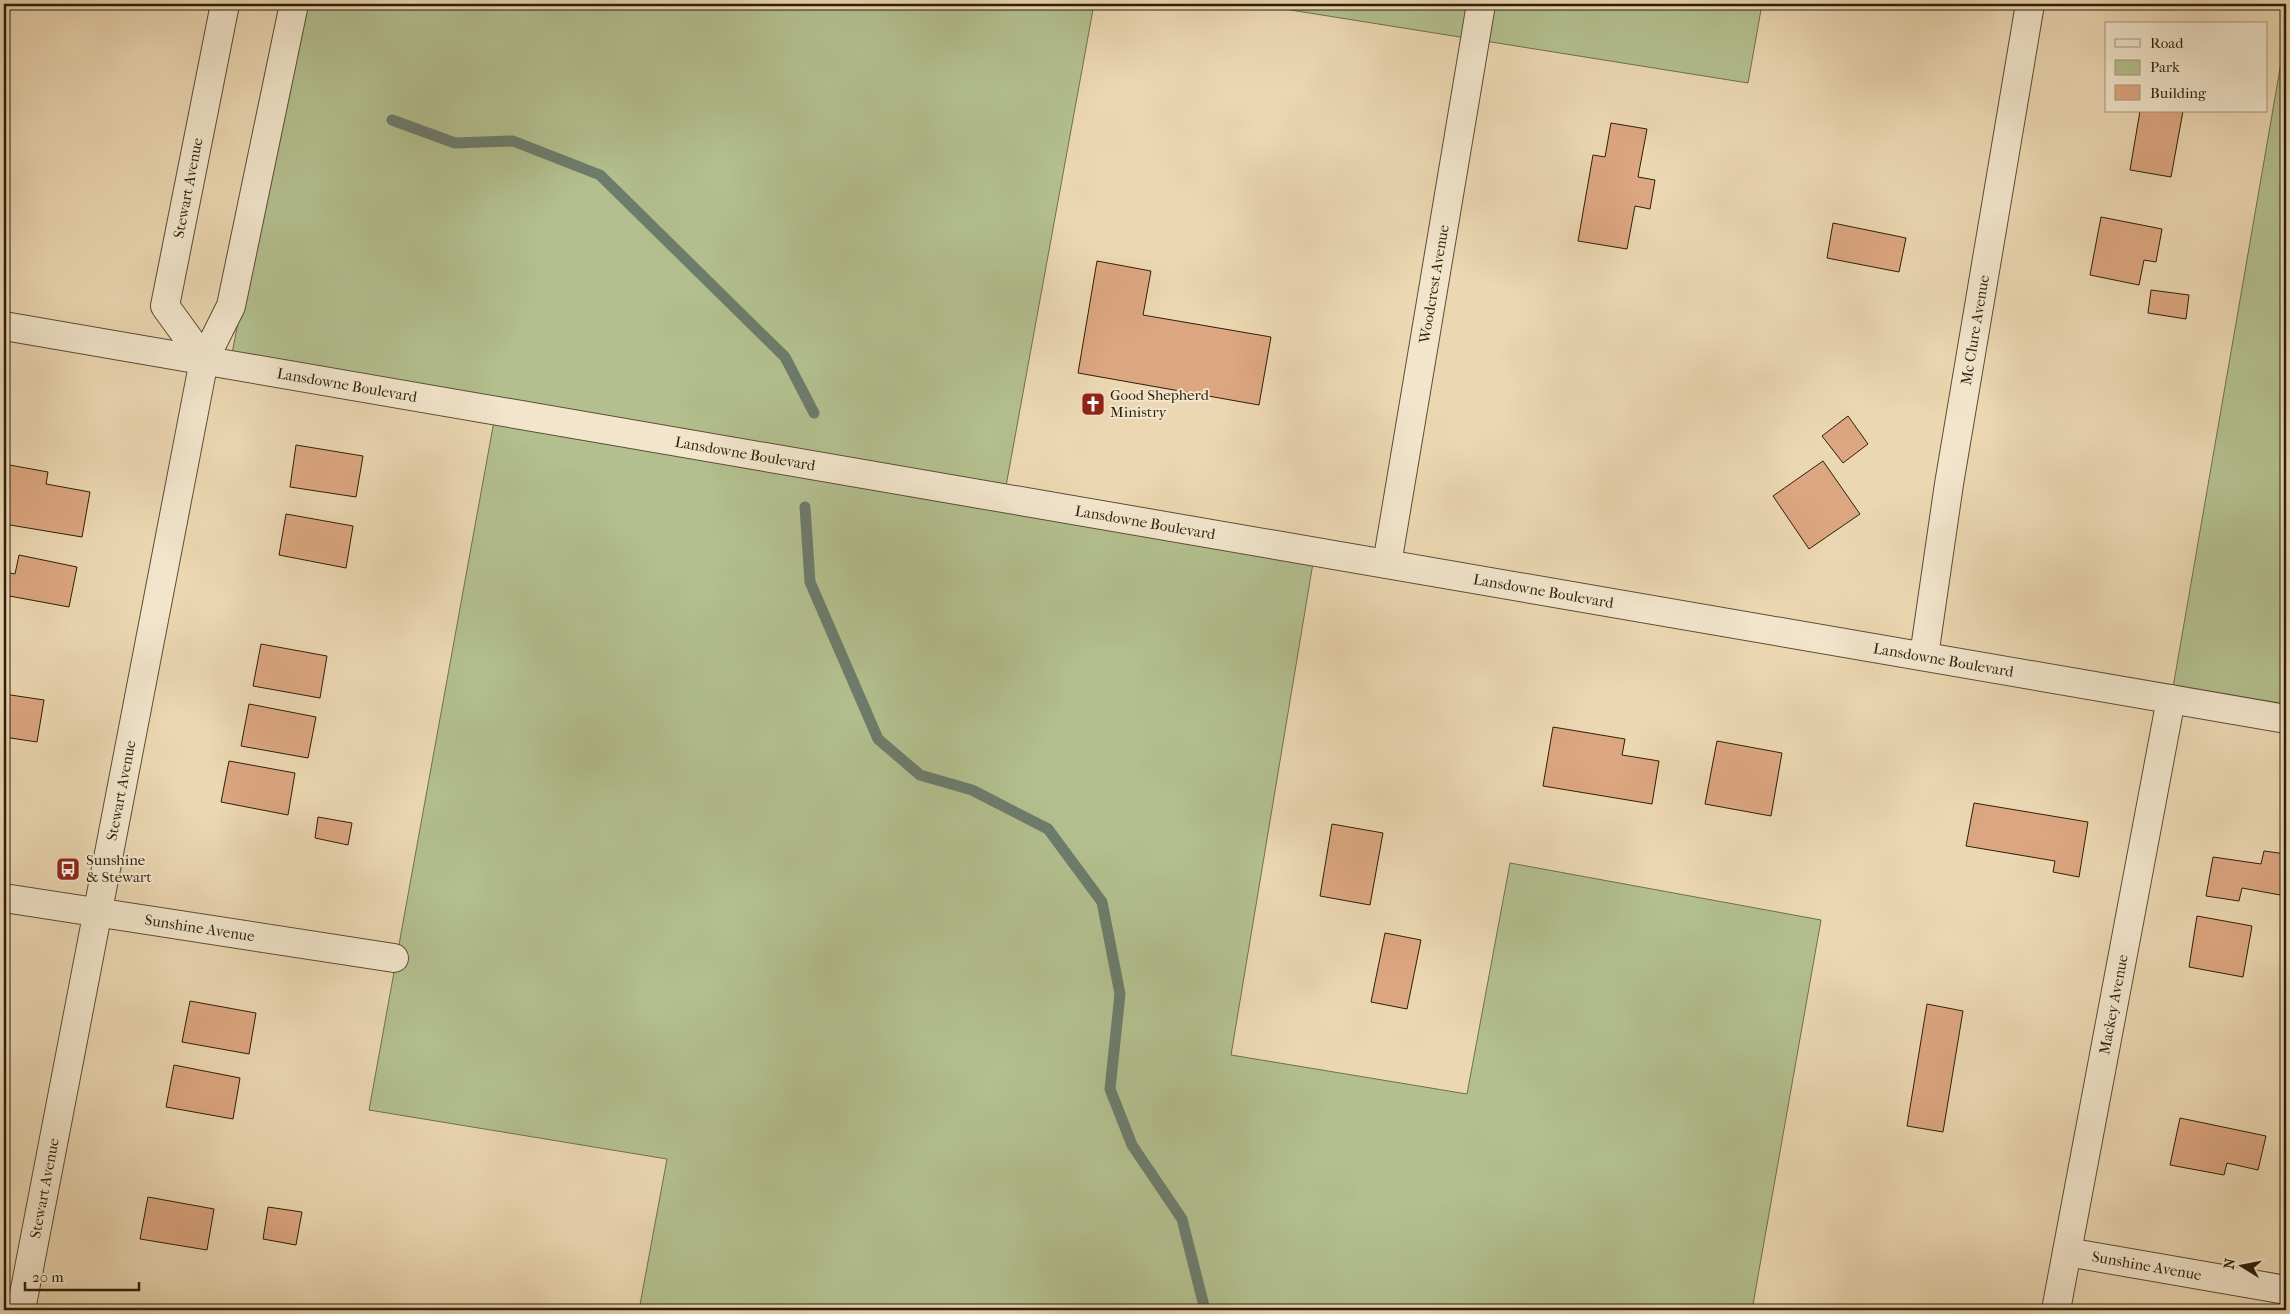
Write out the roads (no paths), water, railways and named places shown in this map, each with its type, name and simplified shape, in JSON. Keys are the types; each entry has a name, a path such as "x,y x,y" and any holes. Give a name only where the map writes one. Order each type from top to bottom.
{"street":[{"name":"Stewart Avenue","path":"204,360 165,306 225,4"},
{"name":"Stewart Avenue","path":"21,1310 204,360 231,306 294,4"},
{"name":"Woodcrest Avenue","path":"1387,564 1481,4"},
{"name":"Mc Clure Avenue","path":"1924,656 1949,484 2030,4"},
{"name":"Lansdowne Boulevard","path":"4,326 2286,718"},
{"name":"Mackey Avenue","path":"2056,1310 2171,699"},
{"name":"Sunshine Avenue","path":"4,898 97,914 394,958"},
{"name":"Sunshine Avenue","path":"2067,1252 2286,1290"}],"waterway":[{"path":"392,120 455,143 513,141 600,175 785,357 814,413"},
{"path":"805,507 810,582 878,739 920,775 972,790 1048,829 1102,902 1120,994 1110,1089 1132,1145 1182,1219 1205,1310"}],"place":[{"name":"Good Shepherd Ministry","path":"1093,404"},
{"name":"Sunshine & Stewart","path":"68,869"}]}
